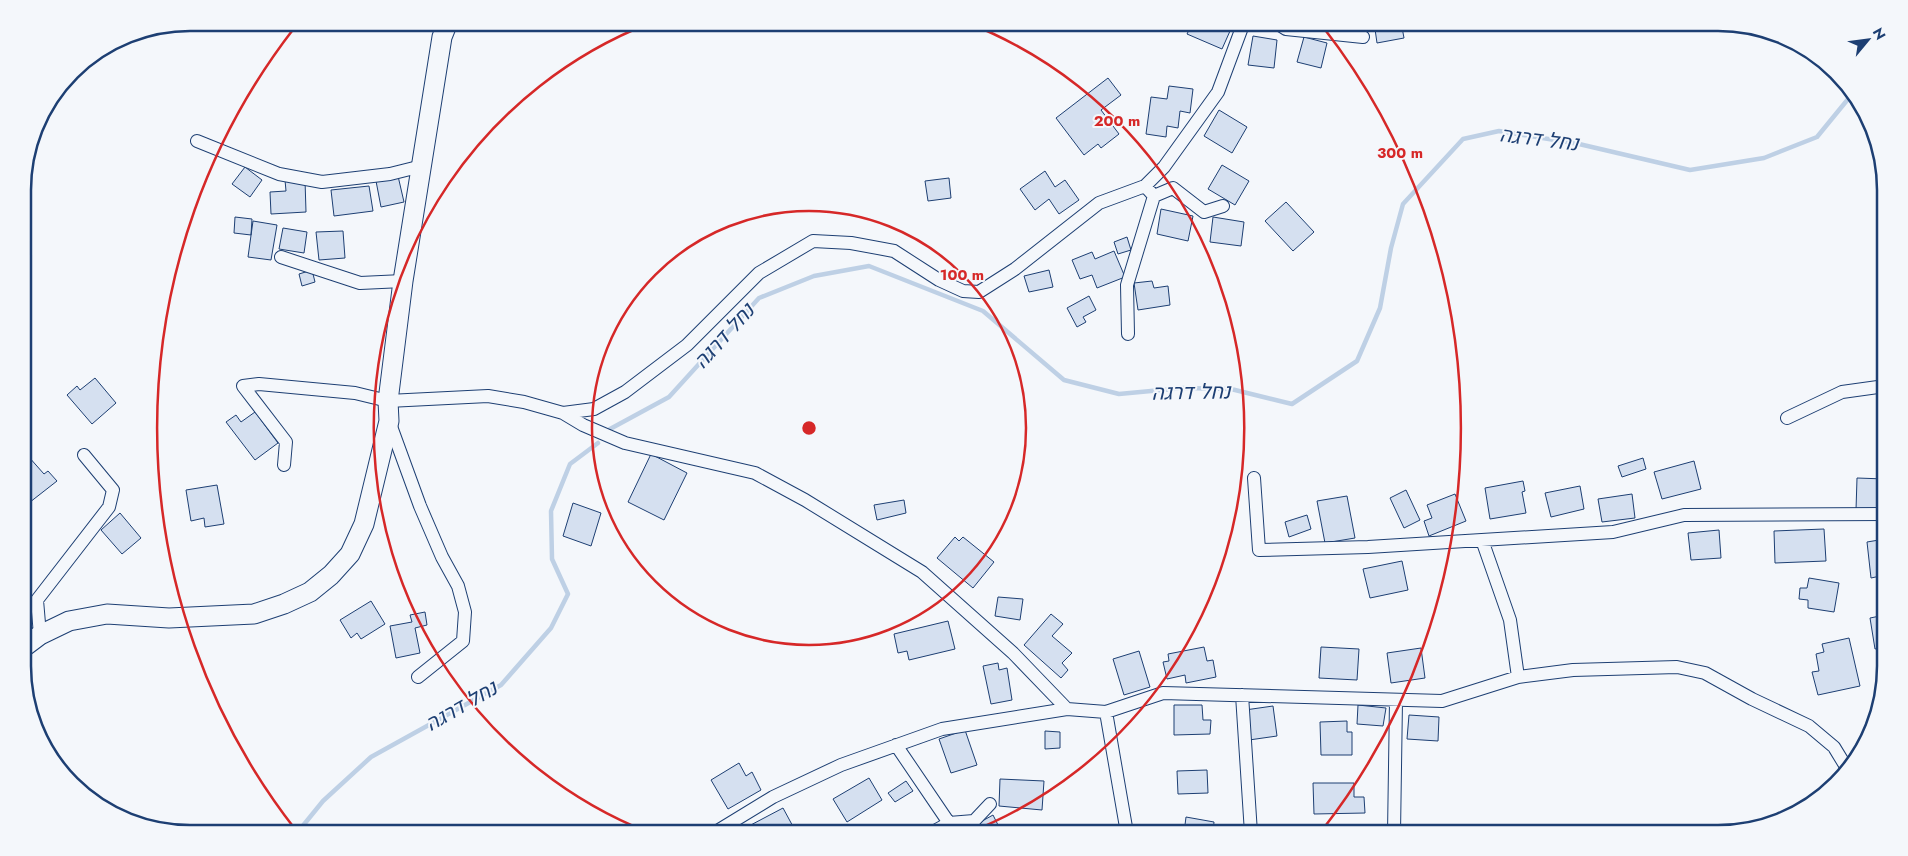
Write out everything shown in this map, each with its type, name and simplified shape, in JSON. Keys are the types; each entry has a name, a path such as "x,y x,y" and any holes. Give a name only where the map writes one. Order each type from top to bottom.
{"street":[{"path":"563,413 594,408 625,392 687,345 759,273 813,241 851,243 894,251 939,280 962,291 978,292 1014,269 1099,203 1145,186 1164,167 1218,92 1241,31"},
{"path":"1308,31 1363,37"},
{"path":"31,642 40,635 69,621 107,614 169,618 254,614 284,604 310,592 331,575 350,554 364,524 389,420 388,401 403,281 444,32"},
{"path":"197,141 279,174 322,182 390,174 422,166"},
{"path":"1145,186 1154,196"},
{"path":"1154,196 1173,188 1204,212 1223,206"},
{"path":"1128,334 1127,285 1154,196"},
{"path":"281,257 360,283 403,281"},
{"path":"284,465 286,442 243,386 259,384 355,393 388,401 488,396 524,402 563,413 584,425 625,443 755,473 805,500 922,572 1013,653 1067,709"},
{"path":"1787,418 1842,392 1877,387"},
{"path":"389,420 420,506 442,557 458,586 465,612 463,641 418,677"},
{"path":"40,635 37,600 109,507 113,490 84,456"},
{"path":"1254,478 1259,550 1368,547 1613,532 1684,515 1877,514"},
{"path":"1482,540 1510,620 1518,677"},
{"path":"728,825 774,798 842,764 942,728 1067,709 1106,712 1163,693 1442,701 1518,677 1573,670 1677,667 1704,673 1810,726 1834,747 1843,763"},
{"path":"1242,695 1250,824"},
{"path":"1394,824 1396,701"},
{"path":"1106,712 1126,824"},
{"path":"896,745 950,823"},
{"path":"947,825 974,821 990,804"}],"building":[{"path":"1188,31 1230,31 1222,49 1187,34"},
{"path":"1375,31 1403,31 1404,38 1377,43"},
{"path":"1253,36 1277,40 1274,68 1248,65"},
{"path":"1304,37 1327,43 1321,68 1297,62"},
{"path":"1108,78 1121,95 1101,110 1119,134 1101,148 1098,144 1084,155 1056,118"},
{"path":"1169,86 1193,89 1190,113 1180,111 1178,128 1167,126 1166,137 1146,134 1151,97 1167,99"},
{"path":"1219,110 1247,127 1232,153 1204,136"},
{"path":"1222,165 1249,181 1235,205 1208,189"},
{"path":"245,167 262,180 250,197 232,184"},
{"path":"1045,171 1055,187 1065,180 1079,200 1059,214 1049,199 1035,210 1020,189"},
{"path":"398,176 404,202 381,207 376,181"},
{"path":"949,178 951,198 928,201 925,181"},
{"path":"285,180 305,180 306,212 271,214 270,192 286,191"},
{"path":"369,186 373,211 334,216 331,190"},
{"path":"1286,202 1314,232 1293,251 1265,221"},
{"path":"1161,209 1193,216 1188,241 1157,234"},
{"path":"235,217 252,219 251,235 234,233"},
{"path":"1213,217 1244,222 1241,246 1210,242"},
{"path":"253,221 277,225 271,260 248,257"},
{"path":"283,228 307,232 304,253 279,249"},
{"path":"343,231 345,258 319,260 316,232"},
{"path":"1127,237 1131,250 1118,254 1114,242"},
{"path":"1114,251 1125,277 1097,288 1092,275 1080,279 1072,260 1092,252 1095,259"},
{"path":"312,270 315,282 302,286 299,274"},
{"path":"1049,270 1053,287 1029,292 1024,276"},
{"path":"1152,281 1154,288 1168,286 1170,305 1138,310 1134,283"},
{"path":"1089,296 1096,310 1083,317 1086,322 1077,327 1067,308"},
{"path":"95,378 116,403 92,424 67,395 77,386 80,390"},
{"path":"255,412 278,443 255,460 226,422 236,415 241,422"},
{"path":"651,454 687,473 664,520 628,502"},
{"path":"1643,458 1646,469 1622,477 1618,466"},
{"path":"31,460 44,474 48,471 57,481 31,501"},
{"path":"1694,461 1701,489 1662,499 1654,472"},
{"path":"1857,478 1877,479 1877,510 1856,510"},
{"path":"1523,481 1525,491 1522,492 1526,513 1490,519 1485,488"},
{"path":"217,485 224,524 205,527 204,518 191,521 186,490"},
{"path":"1580,486 1584,509 1551,517 1545,493"},
{"path":"1406,490 1420,520 1404,528 1390,498"},
{"path":"1455,494 1466,521 1429,536 1424,521 1432,518 1427,505"},
{"path":"1632,494 1635,518 1602,522 1598,499"},
{"path":"1347,496 1355,538 1325,543 1317,501"},
{"path":"904,500 906,513 877,520 874,505"},
{"path":"573,503 601,513 591,546 563,536"},
{"path":"120,513 141,538 122,554 101,530"},
{"path":"1307,515 1311,529 1289,537 1285,522"},
{"path":"1824,529 1826,561 1775,563 1774,531"},
{"path":"1719,530 1721,558 1691,560 1688,533"},
{"path":"955,537 959,541 963,537 994,562 973,588 937,558"},
{"path":"1877,540 1877,577 1871,578 1867,542"},
{"path":"1402,561 1408,590 1370,598 1363,569"},
{"path":"1809,578 1839,583 1834,612 1808,608 1808,600 1799,599 1800,588 1807,588"},
{"path":"998,597 1023,599 1020,620 995,616"},
{"path":"371,601 385,624 361,639 357,633 351,638 340,620"},
{"path":"425,612 427,625 415,628 420,653 396,658 390,626 412,622 410,615"},
{"path":"1051,614 1063,624 1052,636 1072,653 1062,663 1068,670 1061,678 1024,645"},
{"path":"1877,617 1877,649 1875,649 1870,618"},
{"path":"948,621 955,649 909,660 907,651 898,653 894,634"},
{"path":"1849,638 1860,686 1818,695 1812,672 1819,671 1816,654 1824,652 1822,644"},
{"path":"1204,647 1207,661 1213,660 1216,677 1186,683 1185,675 1167,679 1163,662 1169,661 1168,654"},
{"path":"1321,647 1359,649 1357,680 1319,678"},
{"path":"1421,648 1425,678 1391,683 1387,653"},
{"path":"1139,651 1150,687 1124,695 1113,659"},
{"path":"998,663 999,670 1007,668 1012,700 991,704 983,666"},
{"path":"1174,705 1202,705 1203,720 1211,720 1210,734 1174,735"},
{"path":"1358,705 1386,708 1383,726 1357,724"},
{"path":"1273,706 1277,736 1249,740 1245,710"},
{"path":"1409,715 1439,717 1438,741 1407,739"},
{"path":"1347,721 1347,732 1352,732 1352,755 1321,755 1320,722"},
{"path":"965,730 977,765 951,773 939,739"},
{"path":"1045,731 1060,732 1060,748 1045,749"},
{"path":"739,763 746,776 752,772 761,790 728,809 711,780"},
{"path":"1207,770 1208,793 1178,794 1177,771"},
{"path":"869,778 882,800 847,822 833,799"},
{"path":"1000,779 1044,781 1042,810 999,806"},
{"path":"906,781 913,791 895,802 888,793"},
{"path":"1313,783 1354,783 1354,797 1364,797 1365,813 1314,814"},
{"path":"783,808 792,825 751,825"},
{"path":"993,815 998,824 976,824"},
{"path":"1186,817 1214,822 1214,824 1185,824"}],"waterway":[{"name":"נחל דרגה","path":"610,429 669,397 759,298 814,276 869,266 983,311 1064,380 1119,394 1183,388 1231,389 1292,404 1357,361 1380,308 1391,248 1403,204 1463,139 1499,131 1579,144 1690,170 1764,158 1817,137 1848,99"},
{"name":"נחל דרגה","path":"304,825 323,801 371,757 501,685 551,628 568,594 552,559 551,511 570,464 598,443"}]}
